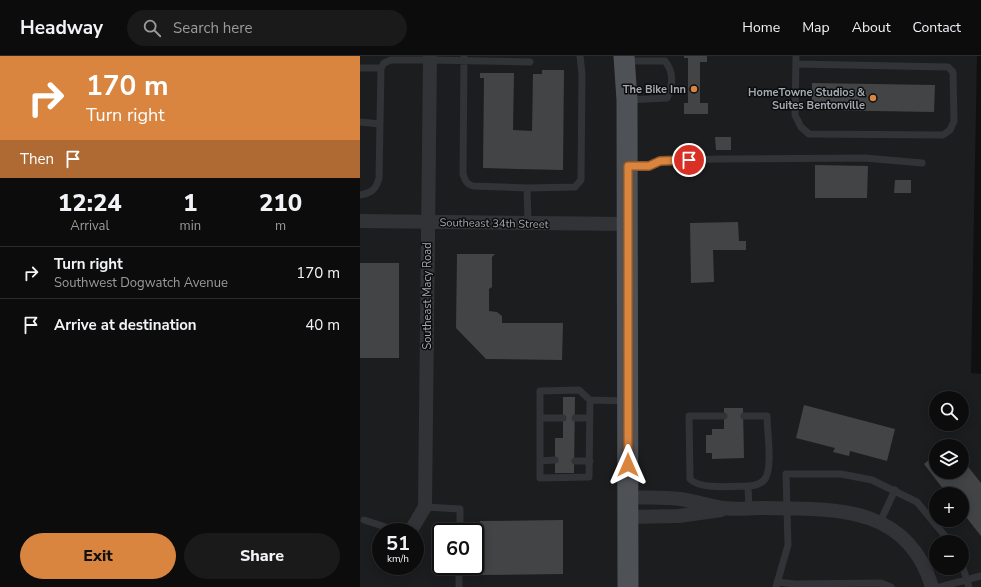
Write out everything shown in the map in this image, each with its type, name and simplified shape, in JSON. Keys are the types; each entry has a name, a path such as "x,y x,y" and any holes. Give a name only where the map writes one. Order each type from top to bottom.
{"main road":[{"path":"624,59 628,100 628,587"}],"street":[{"name":"Southeast Macy Road","path":"425,507 430,58"},
{"name":"Southeast 34th Street","path":"360,221 628,224"},
{"path":"628,497 681,499 725,508 841,510 865,516 880,522 908,543 923,564 932,587"},
{"path":"415,523 425,507"},
{"path":"628,518 690,515 713,512 725,508"}],"lane":[{"path":"464,59 463,174 468,185 527,188 574,187 581,180 582,82 580,56"},
{"path":"796,56 795,115 801,127 809,134 943,135 950,130 954,121 953,72 948,68 796,64"},
{"path":"360,195 370,194 376,187 379,178 381,68 384,63 392,60 430,58 530,62"},
{"path":"624,59 665,61 671,68 671,88 667,98 628,100"},
{"path":"360,68 381,68"},
{"path":"360,122 380,124"},
{"path":"628,166 649,166 660,161 718,159 865,158 922,163"},
{"path":"527,188 528,223"},
{"path":"590,400 590,477 540,478 540,391 579,390 590,400 628,402"},
{"path":"724,416 689,416 690,479 694,484 756,486 764,480 768,472 767,416 744,416"},
{"path":"540,418 563,418"},
{"path":"575,418 590,418"},
{"path":"540,461 555,460"},
{"path":"574,461 590,460"},
{"path":"890,587 881,583 777,584 788,545 786,474 841,474 872,480 917,502 944,535"},
{"path":"748,486 749,508"},
{"path":"880,522 895,490"},
{"path":"425,507 460,509 460,523"},
{"path":"364,520 373,523"},
{"path":"459,575 459,587"},
{"path":"967,575 969,587"},
{"path":"940,587 968,578 981,576"}],"shaded area":[{"path":"360,56 977,56 971,373 981,374 981,587 360,587"}],"building":[{"path":"684,56 707,56 707,62 700,62 700,103 708,103 708,114 684,114 684,103 688,103 688,58 684,58"},
{"path":"542,70 564,70 563,170 483,168 484,78 480,78 480,73 514,73 513,130 532,131 533,74 542,74"},
{"name":"HomeTowne Studios & Suites Bentonville","path":"812,83 935,85 934,112 812,110"},
{"path":"715,137 731,137 731,150 716,150"},
{"path":"815,165 868,166 867,198 815,198"},
{"path":"895,180 911,180 911,193 894,193"},
{"path":"738,222 739,241 746,241 746,250 713,250 714,282 691,283 690,223"},
{"path":"457,254 495,254 492,257 492,287 489,289 489,311 497,312 502,316 502,323 563,323 562,360 486,359 456,328"},
{"path":"360,263 399,263 399,358 360,358"},
{"path":"563,397 575,397 574,473 555,473 555,438 563,438"},
{"path":"804,405 895,429 887,461 850,451 849,456 833,452 835,448 796,438"},
{"path":"724,408 743,408 744,458 712,459 712,453 706,453 706,435 712,435 712,429 724,429"},
{"path":"929,460 929,471 924,464"},
{"path":"969,468 981,483 981,536 969,521 969,487 942,487 936,479 969,479"},
{"path":"563,520 563,574 484,575 484,523 480,523 480,521"}],"place":[{"name":"The Bike Inn","path":"694,89"},
{"name":"HomeTowne Studios & Suites Bentonville","path":"873,98"}],"route":[{"path":"628,465 628,166 649,166 660,161 689,160"}]}
